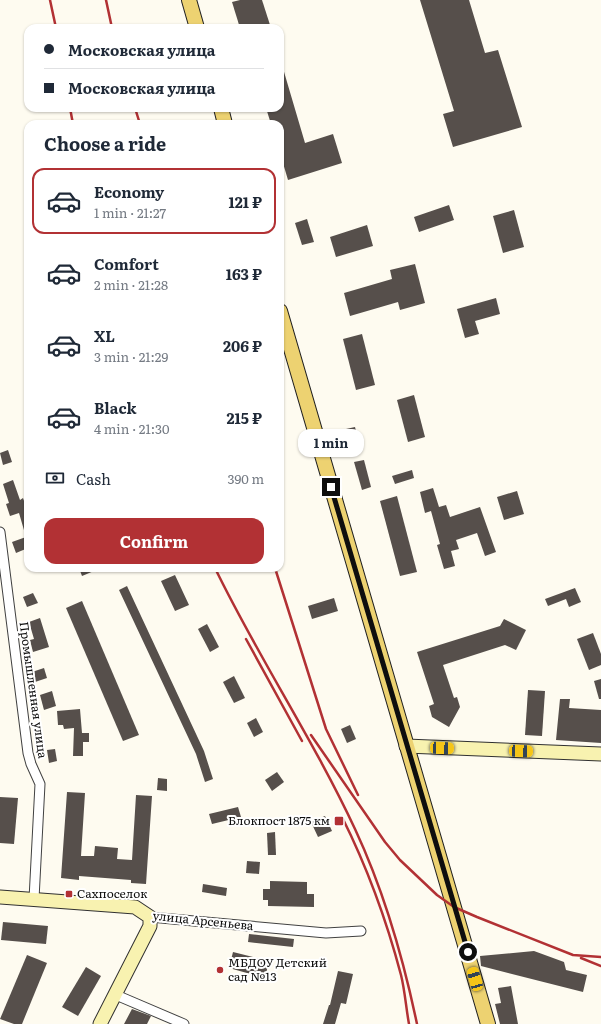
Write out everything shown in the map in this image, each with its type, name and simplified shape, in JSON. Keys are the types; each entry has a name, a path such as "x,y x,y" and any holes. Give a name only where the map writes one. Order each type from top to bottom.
{"main road":[{"path":"189,0 196,24"},
{"path":"284,325 488,1024"}],"street":[{"name":"Промышленная улица","path":"0,532 28,753 40,784 34,899"},
{"path":"406,746 601,754"},
{"name":"улица Арсеньева","path":"0,897 135,907 150,917 326,933 361,931"},
{"path":"100,1024 150,926 150,917"},
{"path":"116,995 184,1024"}],"building":[{"path":"240,0 262,0 270,24 239,24 232,2"},
{"path":"420,0 469,0 485,53 498,50 522,127 453,147 443,114 454,111"},
{"path":"284,72 305,143 333,134 342,163 288,180 284,166 284,120 270,120 267,112 284,112"},
{"path":"449,205 454,220 419,232 414,217"},
{"path":"514,210 524,247 503,253 493,216"},
{"path":"307,219 314,242 302,245 295,223"},
{"path":"367,225 373,246 336,257 330,237"},
{"path":"415,264 425,303 400,310 398,302 350,316 344,293 392,279 390,270"},
{"path":"496,298 500,314 475,321 479,334 465,338 457,309"},
{"path":"362,334 375,385 356,390 343,339"},
{"path":"414,395 425,437 408,442 397,400"},
{"path":"355,427 360,448 351,450 346,429"},
{"path":"8,450 12,462 3,465 0,453"},
{"path":"364,460 371,487 362,490 354,462"},
{"path":"412,470 414,478 395,484 392,476"},
{"path":"13,480 20,500 23,498 24,530 19,513 10,516 6,504 9,503 3,484"},
{"path":"433,488 439,507 446,505 450,517 480,507 496,552 485,556 477,533 456,540 459,549 451,551 455,566 444,569 437,545 440,544 431,511 425,513 420,492"},
{"path":"517,491 524,514 504,520 497,497"},
{"path":"397,496 417,572 400,576 380,501"},
{"path":"24,538 24,550 16,553 12,542"},
{"path":"80,572 92,572 82,576"},
{"path":"175,575 189,605 175,611 161,581"},
{"path":"127,586 204,751 213,779 205,782 196,754 119,590"},
{"path":"575,588 581,602 569,607 566,599 548,606 545,599"},
{"path":"33,593 38,603 27,607 23,597"},
{"path":"334,598 338,611 312,619 308,606"},
{"path":"82,601 139,735 123,741 66,608"},
{"path":"40,618 49,647 33,652 30,640 34,639 29,622"},
{"path":"504,619 526,630 516,650 505,645 443,665 454,698 457,697 460,707 449,727 432,717 429,706 434,704 417,652 500,626"},
{"path":"207,624 219,647 210,652 198,629"},
{"path":"593,633 601,654 601,665 589,670 577,639"},
{"path":"44,668 47,678 35,682 32,672"},
{"path":"234,676 245,698 234,703 223,682"},
{"path":"601,679 601,699 599,699 594,681"},
{"path":"528,690 545,691 542,736 525,735"},
{"path":"52,691 56,706 44,710 40,695"},
{"path":"560,699 570,699 569,708 601,710 601,743 556,740"},
{"path":"80,709 82,733 89,733 89,742 83,742 83,756 73,756 74,728 64,729 63,725 58,725 57,711"},
{"path":"256,718 263,732 254,737 247,723"},
{"path":"350,725 356,739 347,743 341,729"},
{"path":"55,749 57,761 49,763 47,750"},
{"path":"277,772 284,782 272,791 265,780"},
{"path":"158,778 167,779 167,791 157,790"},
{"path":"67,792 85,793 81,856 94,856 95,846 118,848 117,859 132,860 136,795 152,796 146,884 131,883 131,880 79,876 79,880 61,878"},
{"path":"0,797 18,798 14,844 0,843"},
{"path":"238,807 241,817 212,824 209,814"},
{"path":"325,816 332,831 318,837 311,822"},
{"path":"275,832 276,855 268,855 267,833"},
{"path":"247,861 260,862 259,874 246,873"},
{"path":"270,881 307,882 307,894 314,894 314,907 268,906 268,900 263,900 263,889 270,889"},
{"path":"203,884 227,888 226,896 202,892"},
{"path":"3,922 48,926 46,944 1,940"},
{"path":"249,934 294,939 293,947 248,942"},
{"path":"534,951 564,962 566,970 587,975 583,992 481,966 480,956"},
{"path":"233,952 269,961 265,978 229,968"},
{"path":"27,955 47,963 22,1024 14,1024 0,1019"},
{"path":"86,967 101,976 78,1016 62,1007"},
{"path":"338,971 353,974 346,1004 341,1003 335,1024 323,1024 330,1005"},
{"path":"511,986 518,1024 500,1024 495,1004 501,1003 498,988"},
{"path":"132,1009 151,1016 147,1024 124,1024"}],"railway":[{"path":"50,0 55,24"},
{"path":"106,0 111,24"},
{"path":"71,112 72,120"},
{"path":"136,112 139,120"},
{"path":"217,572 249,634 339,796 355,829 375,876 392,925 417,1024"},
{"path":"276,572 326,729 358,795"},
{"path":"246,639 302,741"},
{"path":"311,735 385,842 400,860 437,895 454,907 573,955 601,957"},
{"path":"342,817 376,895 389,935 402,981 409,1024"},
{"path":"581,958 601,966"}],"place":[{"name":"Блокпост 1875 км","path":"339,821"},
{"name":"Сахпоселок","path":"69,894"},
{"name":"МБДОУ Детский сад №13","path":"220,970"}],"route":[{"path":"331,487 406,746 468,952"}]}
